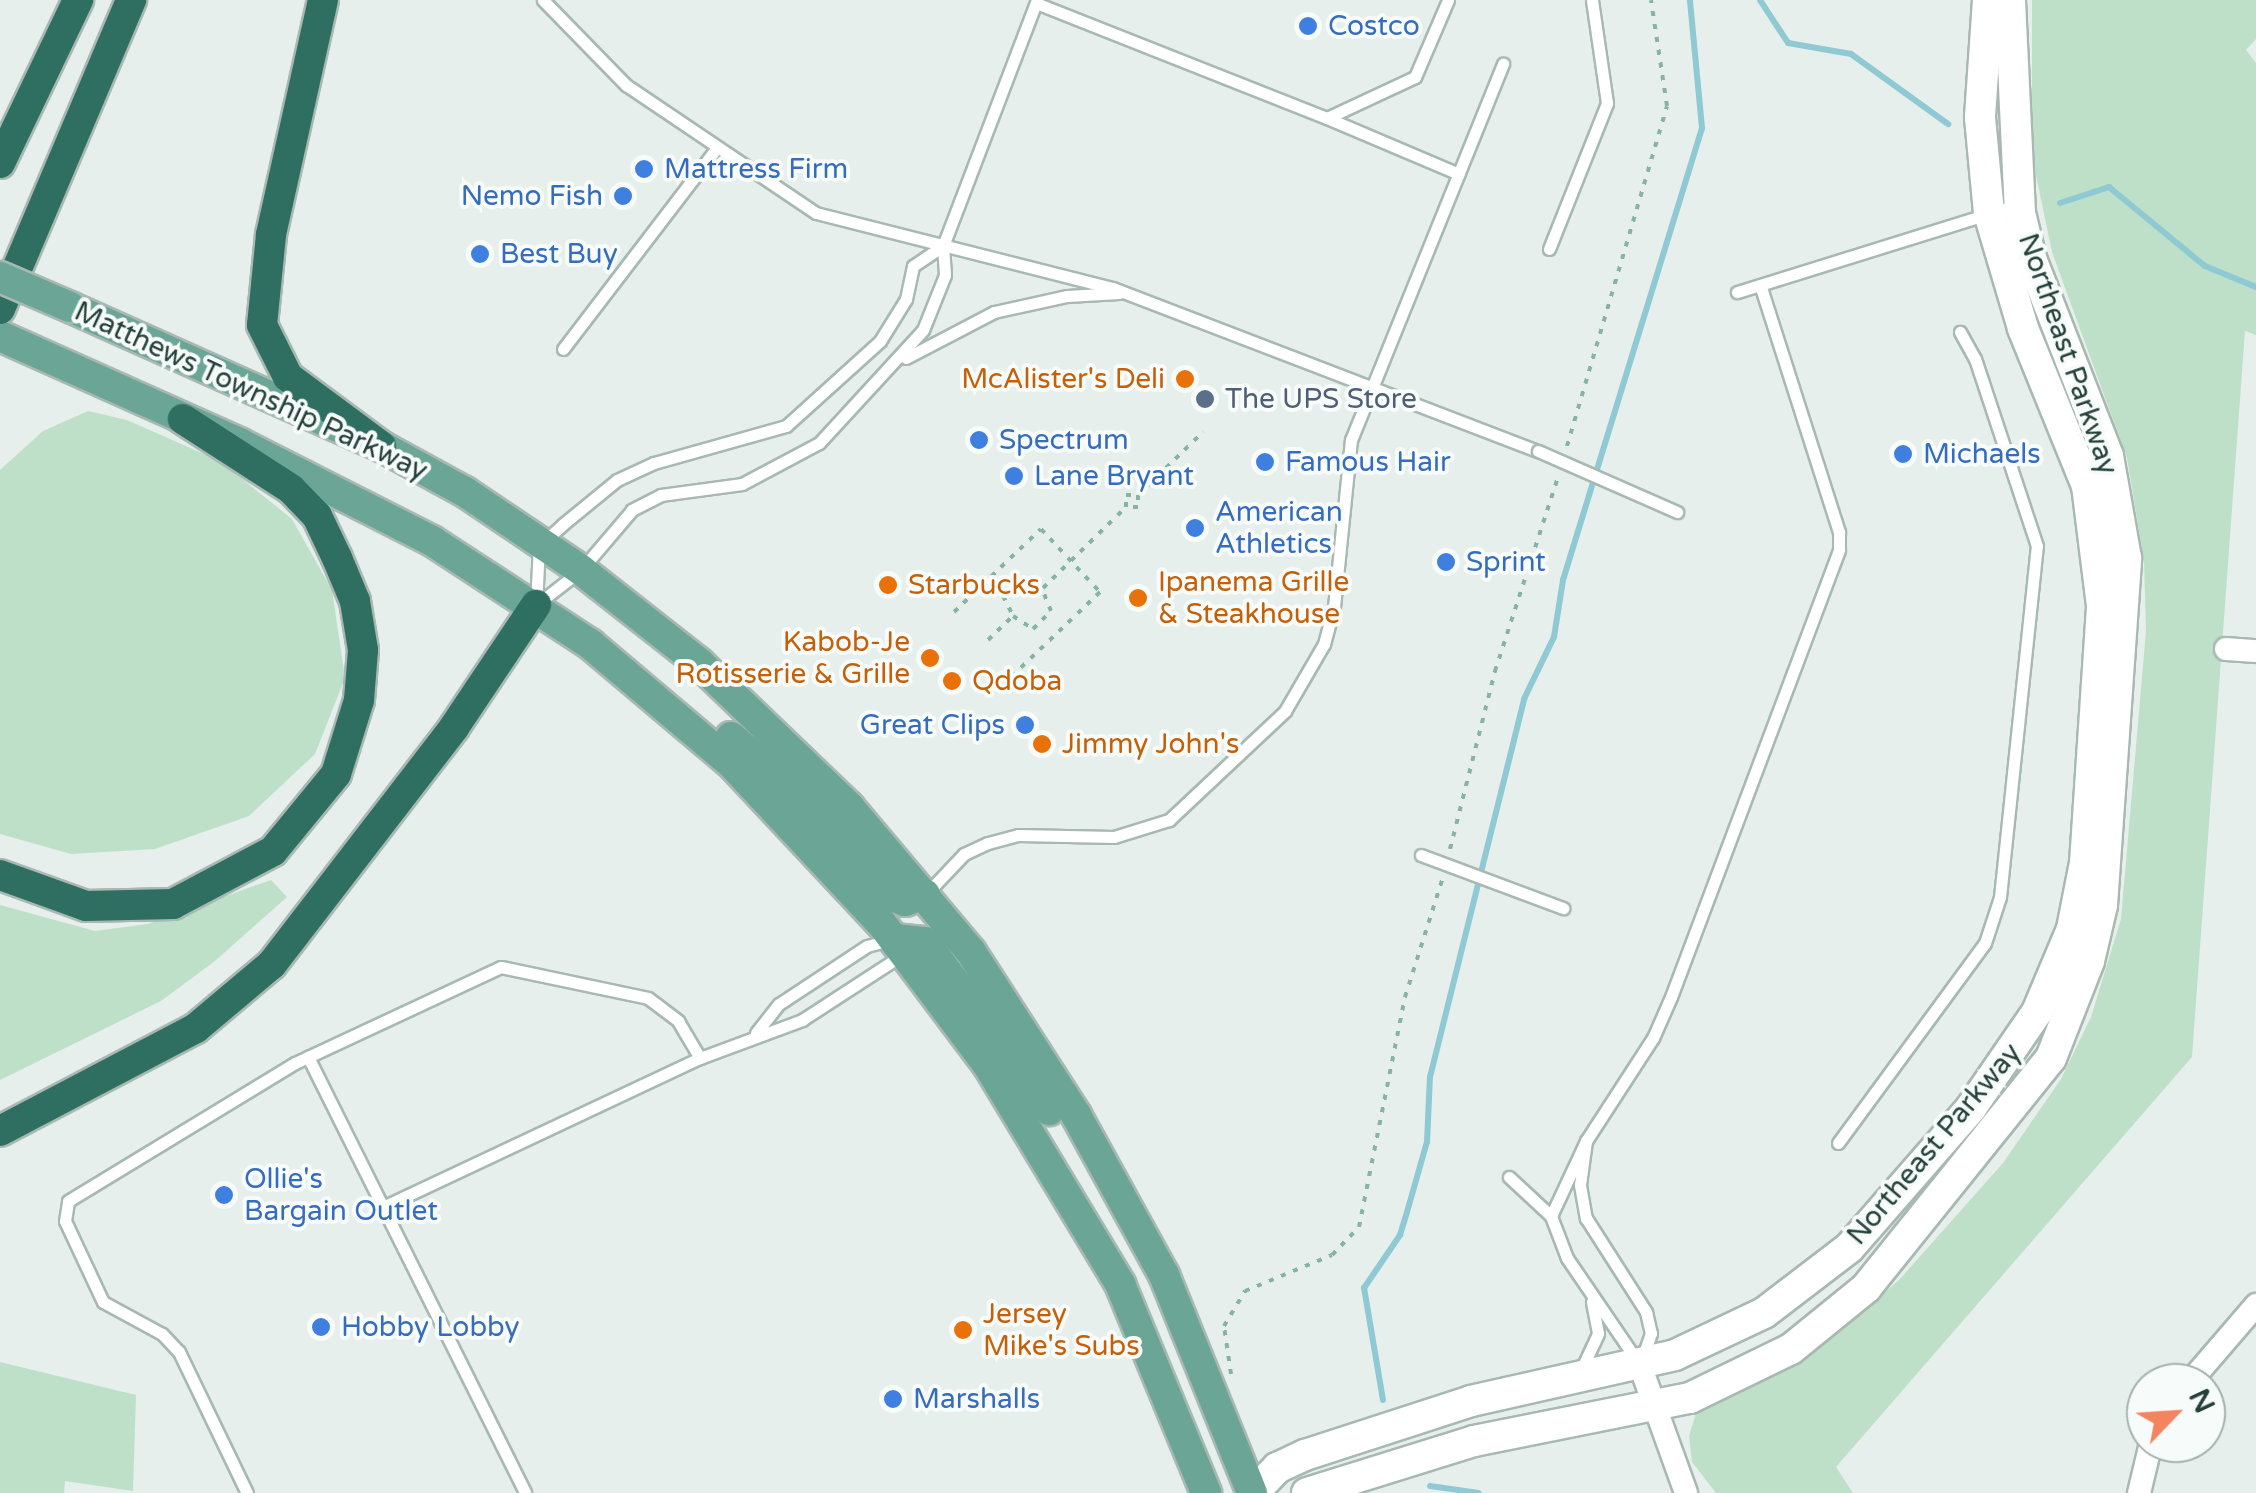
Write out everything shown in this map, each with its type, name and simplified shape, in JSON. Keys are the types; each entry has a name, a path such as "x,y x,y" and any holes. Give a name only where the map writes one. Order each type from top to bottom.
{"highway":[{"path":"0,164 78,0"},
{"path":"0,308 132,0"},
{"path":"323,0 266,265 262,325 288,376 381,446"},
{"path":"0,875 86,906 173,904 272,852 336,774 360,700 363,650 355,601 338,558 316,516 291,489 183,419"},
{"path":"0,1131 196,1028 272,964 456,726 536,605"}],"main road":[{"name":"Matthews Township Parkway","path":"0,277 381,446 464,492 539,546 581,570 770,728 926,894 971,952 1109,1174 1194,1340 1252,1493"},
{"name":"Matthews Township Parkway","path":"0,336 357,500 536,605 666,704 810,842 900,946 998,1080 1120,1284 1206,1493"},
{"path":"666,704 723,730 789,786 890,895 905,901 926,894"},
{"path":"900,946 925,942 1064,1131 1109,1174"}],"street":[{"name":"Northeast Parkway","path":"1252,1493 1277,1468 1305,1454 1455,1406 1640,1364 1752,1320 1849,1248 2016,1050 2072,929 2085,862 2102,606 2097,531 2087,486 2023,328 1988,213 1980,117 1988,0"},
{"name":"Northeast Parkway","path":"1307,1493 1474,1441 1690,1398 1791,1349 1866,1288 2050,1058 2088,961 2103,886 2126,558 2108,456 2031,260 2019,204 2010,0"},
{"path":"2226,649 2256,651"},
{"path":"2207,1363 2256,1305"},
{"path":"1640,1364 1686,1493"},
{"path":"2139,1493 2146,1463"}],"lane":[{"path":"542,0 626,85 816,213 1128,293 1538,451 1677,512"},
{"path":"1326,118 1415,78 1448,0"},
{"path":"1549,250 1607,102 1592,0"},
{"path":"902,360 938,297 945,275 942,246 1037,1 1459,174"},
{"path":"926,894 964,854 988,843 1018,835 1114,837 1168,820 1285,711 1324,644 1334,607 1344,476 1373,386 1503,64"},
{"path":"563,349 716,149"},
{"path":"1737,292 2019,204"},
{"path":"536,605 539,546 618,480 654,463 786,426 880,340 902,310 914,266 942,246"},
{"path":"1550,1216 1586,1141 1671,996 1839,549 1760,285"},
{"path":"536,605 581,570 632,510 661,495 742,484 800,456 902,360 994,312 1067,296 1128,293"},
{"path":"1838,1142 1986,944 2000,897 2038,546 1975,359 1960,332"},
{"path":"1421,855 1562,908"},
{"path":"756,1033 790,997 867,946 900,946"},
{"path":"383,1207 756,1033 802,1020 900,946"},
{"path":"248,1493 179,1352 162,1334 103,1302 65,1213 68,1201 308,1057 501,967 648,998 678,1021 700,1058"},
{"path":"308,1057 524,1493"},
{"path":"1586,1141 1581,1198 1586,1218 1646,1312 1651,1332 1640,1364"},
{"path":"1509,1177 1550,1216 1588,1288 1640,1364"},
{"path":"1568,1379 1593,1353 1598,1333 1588,1288"}],"path":[{"path":"1229,1379 1224,1326 1245,1291 1332,1255 1359,1227 1366,1206 1406,997 1495,671 1664,122 1666,83 1652,0"},
{"path":"1126,507 1126,495 1138,495 1203,432"},
{"path":"1042,589 1126,507 1138,507 1138,495"},
{"path":"954,612 1041,530 1100,592 1012,676"},
{"path":"1023,578 1042,589 1051,611 1033,629 1012,616 1003,596 1023,578"},
{"path":"988,640 1012,616"}],"green space":[{"path":"2032,0 2256,0 2256,39 2246,50 2256,63 2256,335 2245,331 2192,1057 1836,1467 1853,1493 1716,1493 1692,1462 1689,1436 1697,1410 1778,1373 1841,1330 1899,1280 2003,1163 2061,1079 2091,1017 2121,919 2146,631 2144,561 2127,458 2052,252 2032,156"},
{"path":"88,411 127,420 220,461 292,519 332,590 345,678 315,754 249,816 155,849 71,854 0,834 0,470 43,431"},
{"path":"271,880 287,897 215,961 161,1001 0,1080 0,905 95,931 148,924"},
{"path":"0,1362 136,1395 133,1491 65,1481 64,1493 0,1493"}],"waterway":[{"path":"1383,1400 1364,1288 1400,1235 1407,1212 1427,1142 1430,1077 1524,699 1554,637 1563,580 1702,128 1690,0"},
{"path":"1760,0 1788,43 1851,54 1948,124"},
{"path":"2060,203 2109,187 2205,266 2256,287"},
{"path":"1430,1486 1479,1493"}],"place":[{"name":"Costco","path":"1308,26"},
{"name":"Mattress Firm","path":"644,169"},
{"name":"Nemo Fish","path":"623,196"},
{"name":"Best Buy","path":"480,254"},
{"name":"McAlister's Deli","path":"1185,379"},
{"name":"The UPS Store","path":"1205,399"},
{"name":"Spectrum","path":"979,440"},
{"name":"Michaels","path":"1903,454"},
{"name":"Famous Hair","path":"1265,462"},
{"name":"Lane Bryant","path":"1014,476"},
{"name":"American Athletics","path":"1195,528"},
{"name":"Sprint","path":"1446,562"},
{"name":"Starbucks","path":"888,585"},
{"name":"Ipanema Grille & Steakhouse","path":"1138,598"},
{"name":"Kabob-Je Rotisserie & Grille","path":"930,658"},
{"name":"Qdoba","path":"952,681"},
{"name":"Great Clips","path":"1025,725"},
{"name":"Jimmy John's","path":"1042,744"},
{"name":"Ollie's Bargain Outlet","path":"224,1195"},
{"name":"Hobby Lobby","path":"321,1327"},
{"name":"Jersey Mike's Subs","path":"963,1330"},
{"name":"Marshalls","path":"893,1399"}]}
